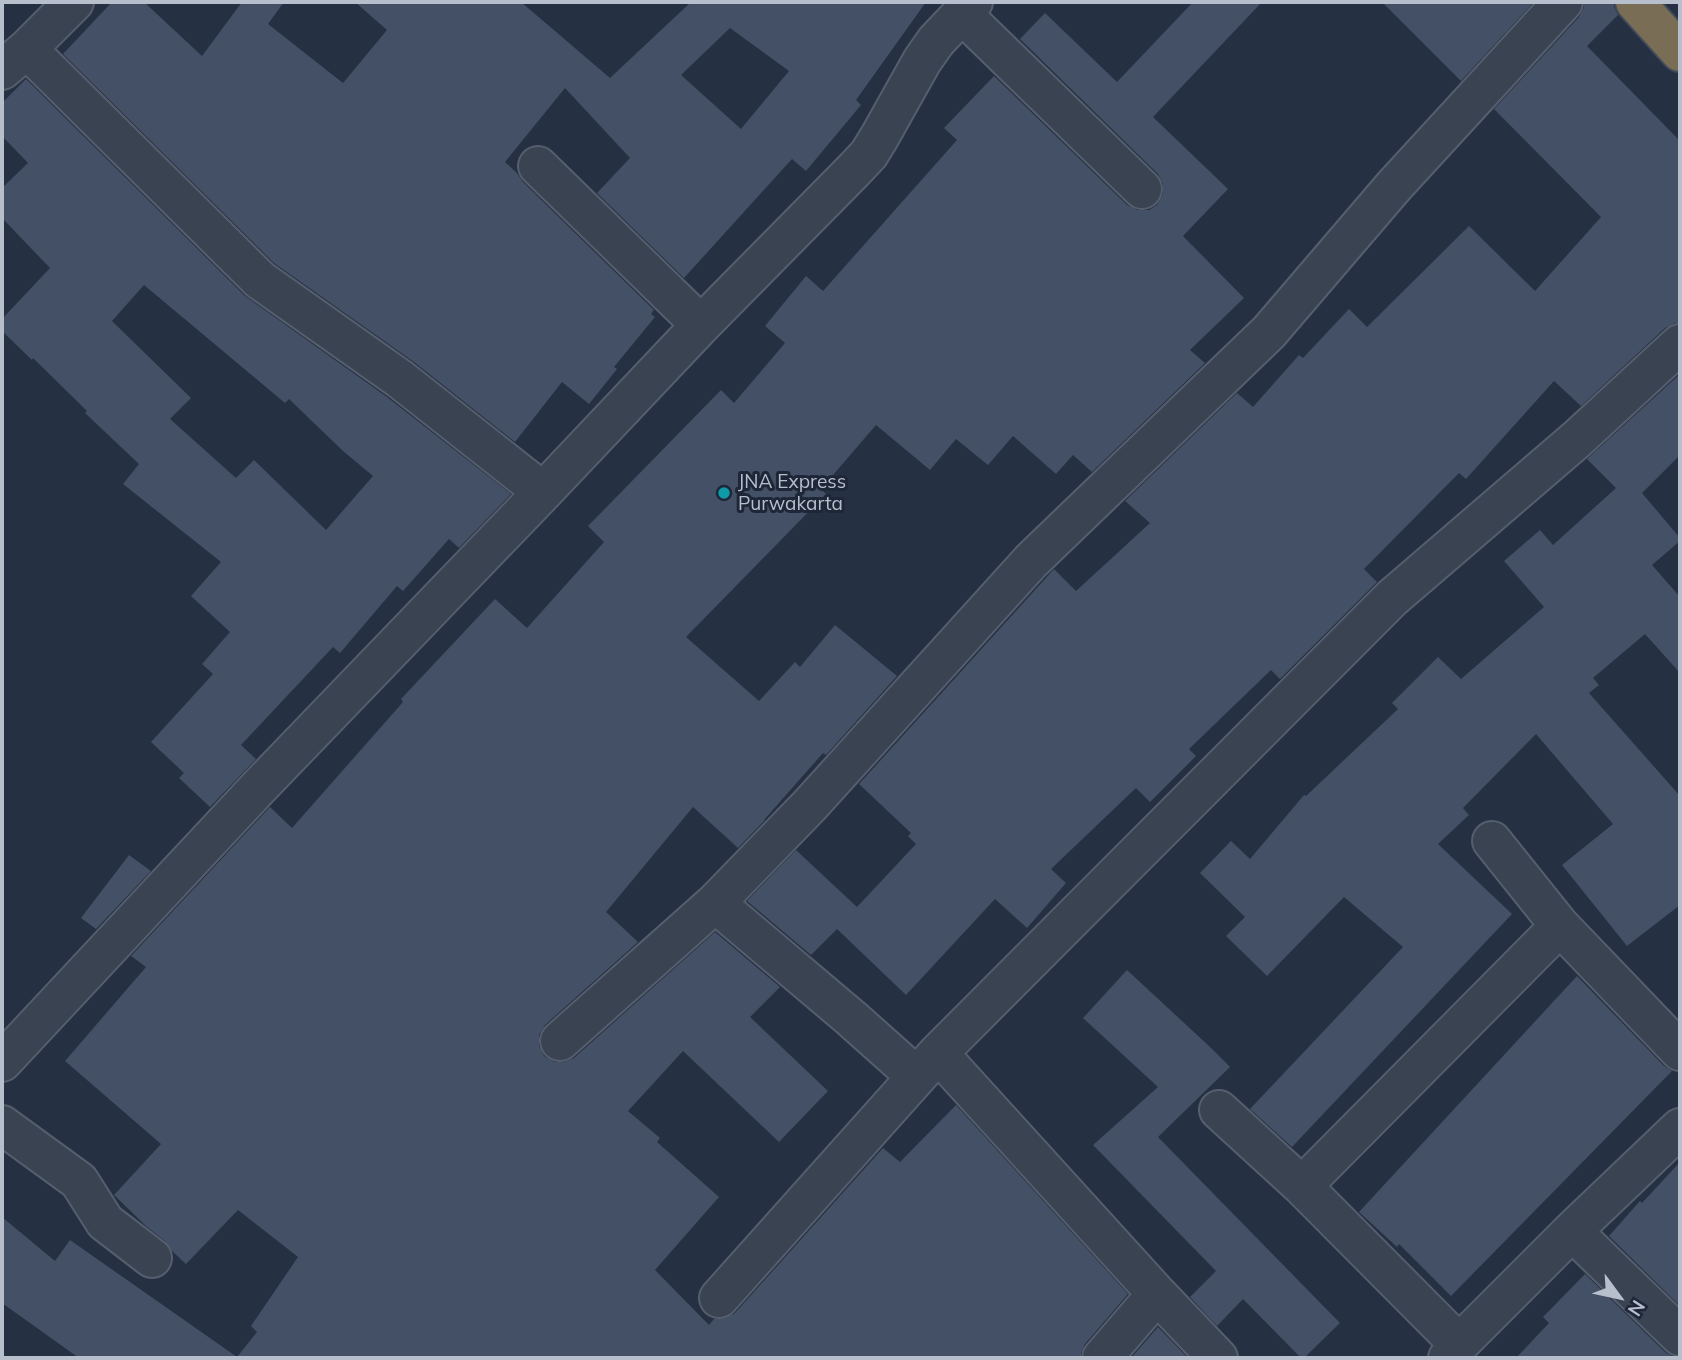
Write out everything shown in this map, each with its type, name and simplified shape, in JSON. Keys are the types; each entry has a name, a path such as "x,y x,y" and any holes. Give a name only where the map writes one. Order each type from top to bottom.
{"highway":[{"path":"1635,2 1680,52"}],"street":[{"path":"74,2 15,59 260,280 400,379 543,492"},
{"path":"560,1041 716,903 810,806 1031,561 1269,332 1394,186 1563,2"},
{"path":"2,1062 258,788 701,325 861,162 880,136 922,61 936,41 967,8 1142,189"},
{"path":"538,166 701,325"},
{"path":"719,1298 927,1065 1392,598 1577,439 1680,344"},
{"path":"1492,841 1560,926 1680,1051"},
{"path":"716,903 851,1018 927,1065 1218,1358"},
{"path":"1302,1186 1560,926"},
{"path":"1219,1110 1302,1186 1453,1351 1572,1231 1680,1128"},
{"path":"2,1125 79,1181 105,1222 152,1258"},
{"path":"1572,1231 1680,1336"},
{"path":"1102,1358 1157,1294"}],"building":[{"path":"112,2 144,2 202,56 242,2 284,2 268,24 343,83 387,30 355,2 521,2 610,78 691,2 926,2 856,100 861,105 806,171 792,159 684,278 597,193 630,158 565,88 505,162 654,310 651,314 655,317 614,367 617,369 589,404 562,382 515,442 414,362 274,263 63,54","holes":["730,28 789,71 741,129 681,75"]},
{"path":"1193,2 1262,2 1153,117 1228,189 1183,236 1244,298 1190,350 1205,363 1092,472 1073,455 1056,474 1013,436 988,465 956,439 930,470 876,425 821,489 826,494 686,637 759,701 795,662 800,667 835,625 897,676 738,848 693,807 606,912 638,942 545,1025 539,1035 539,1046 544,1056 554,1062 574,1058 715,932 780,987 750,1017 828,1091 779,1142 683,1051 628,1111 660,1138 657,1142 719,1197 655,1270 709,1325 714,1319 726,1318 735,1313 883,1148 900,1162 956,1105 1128,1294 1085,1344 1081,1358 79,1358 2,1303 2,1217 55,1261 70,1240 237,1357 257,1332 251,1326 298,1257 238,1210 186,1264 114,1195 161,1144 65,1061 146,967 131,956 270,807 292,828 403,702 401,699 495,599 527,628 604,542 588,526 721,390 734,403 785,343 765,326 806,276 823,291 957,140 944,128 994,76 1127,205 1137,210 1149,210 1157,205 1163,194 1163,184 1158,174 1020,39 1045,13 1117,82"},
{"path":"1382,2 1534,2 1461,81"},
{"path":"1584,2 1614,2 1618,15 1587,46 1680,141 1680,323 1665,328 1581,406 1554,381 1466,479 1459,473 1364,569 1377,582 1280,679 1271,670 1189,749 1196,756 1150,802 1136,788 1051,869 1066,883 1027,928 995,899 906,995 837,929 811,955 747,901 796,850 857,907 916,844 908,836 911,833 859,784 1054,569 1076,591 1150,523 1125,501 1237,393 1253,407 1299,355 1303,358 1349,309 1367,327 1469,226 1535,291 1601,217 1494,109 1579,17"},
{"path":"26,79 245,296 387,397 511,494 459,548 449,539 403,591 397,586 340,653 333,647 241,745 256,759 210,807 179,778 184,773 151,742 213,674 202,664 230,632 191,596 221,562 123,484 139,464 85,413 87,411 33,358 32,360 2,331 2,319 50,268 2,218 2,188 28,163 2,136 2,103","holes":["144,285 285,403 289,399 373,476 326,530 254,460 236,478 170,419 191,398 112,321"]},
{"path":"1680,374 1680,455 1642,493 1680,538 1680,541 1652,565 1680,597 1680,673 1645,634 1593,678 1599,685 1589,693 1680,796 1680,905 1627,946 1562,865 1613,824 1536,734 1463,808 1469,815 1438,844 1512,914 1292,1147 1250,1109 1403,947 1344,897 1267,976 1226,936 1245,917 1200,873 1231,841 1250,859 1304,795 1398,709 1392,703 1438,657 1461,679 1544,607 1504,561 1540,530 1553,545 1616,488 1587,459"},
{"path":"129,855 151,871 96,929 81,918"},
{"path":"1127,970 1230,1067 1158,1137 1340,1323 1304,1358 1243,1299 1217,1326 1190,1297 1216,1271 1093,1145 1158,1087 1083,1018"},
{"path":"1577,976 1664,1066 1672,1071 1451,1296 1399,1244 1397,1247 1359,1212"},
{"path":"1680,1162 1680,1306 1609,1236"},
{"path":"1585,1274 1665,1352 1680,1358 1516,1358 1549,1323 1543,1317"},
{"path":"1158,1327 1188,1358 1131,1358"}],"place":[{"name":"JNA Express Purwakarta","path":"724,493"}]}
